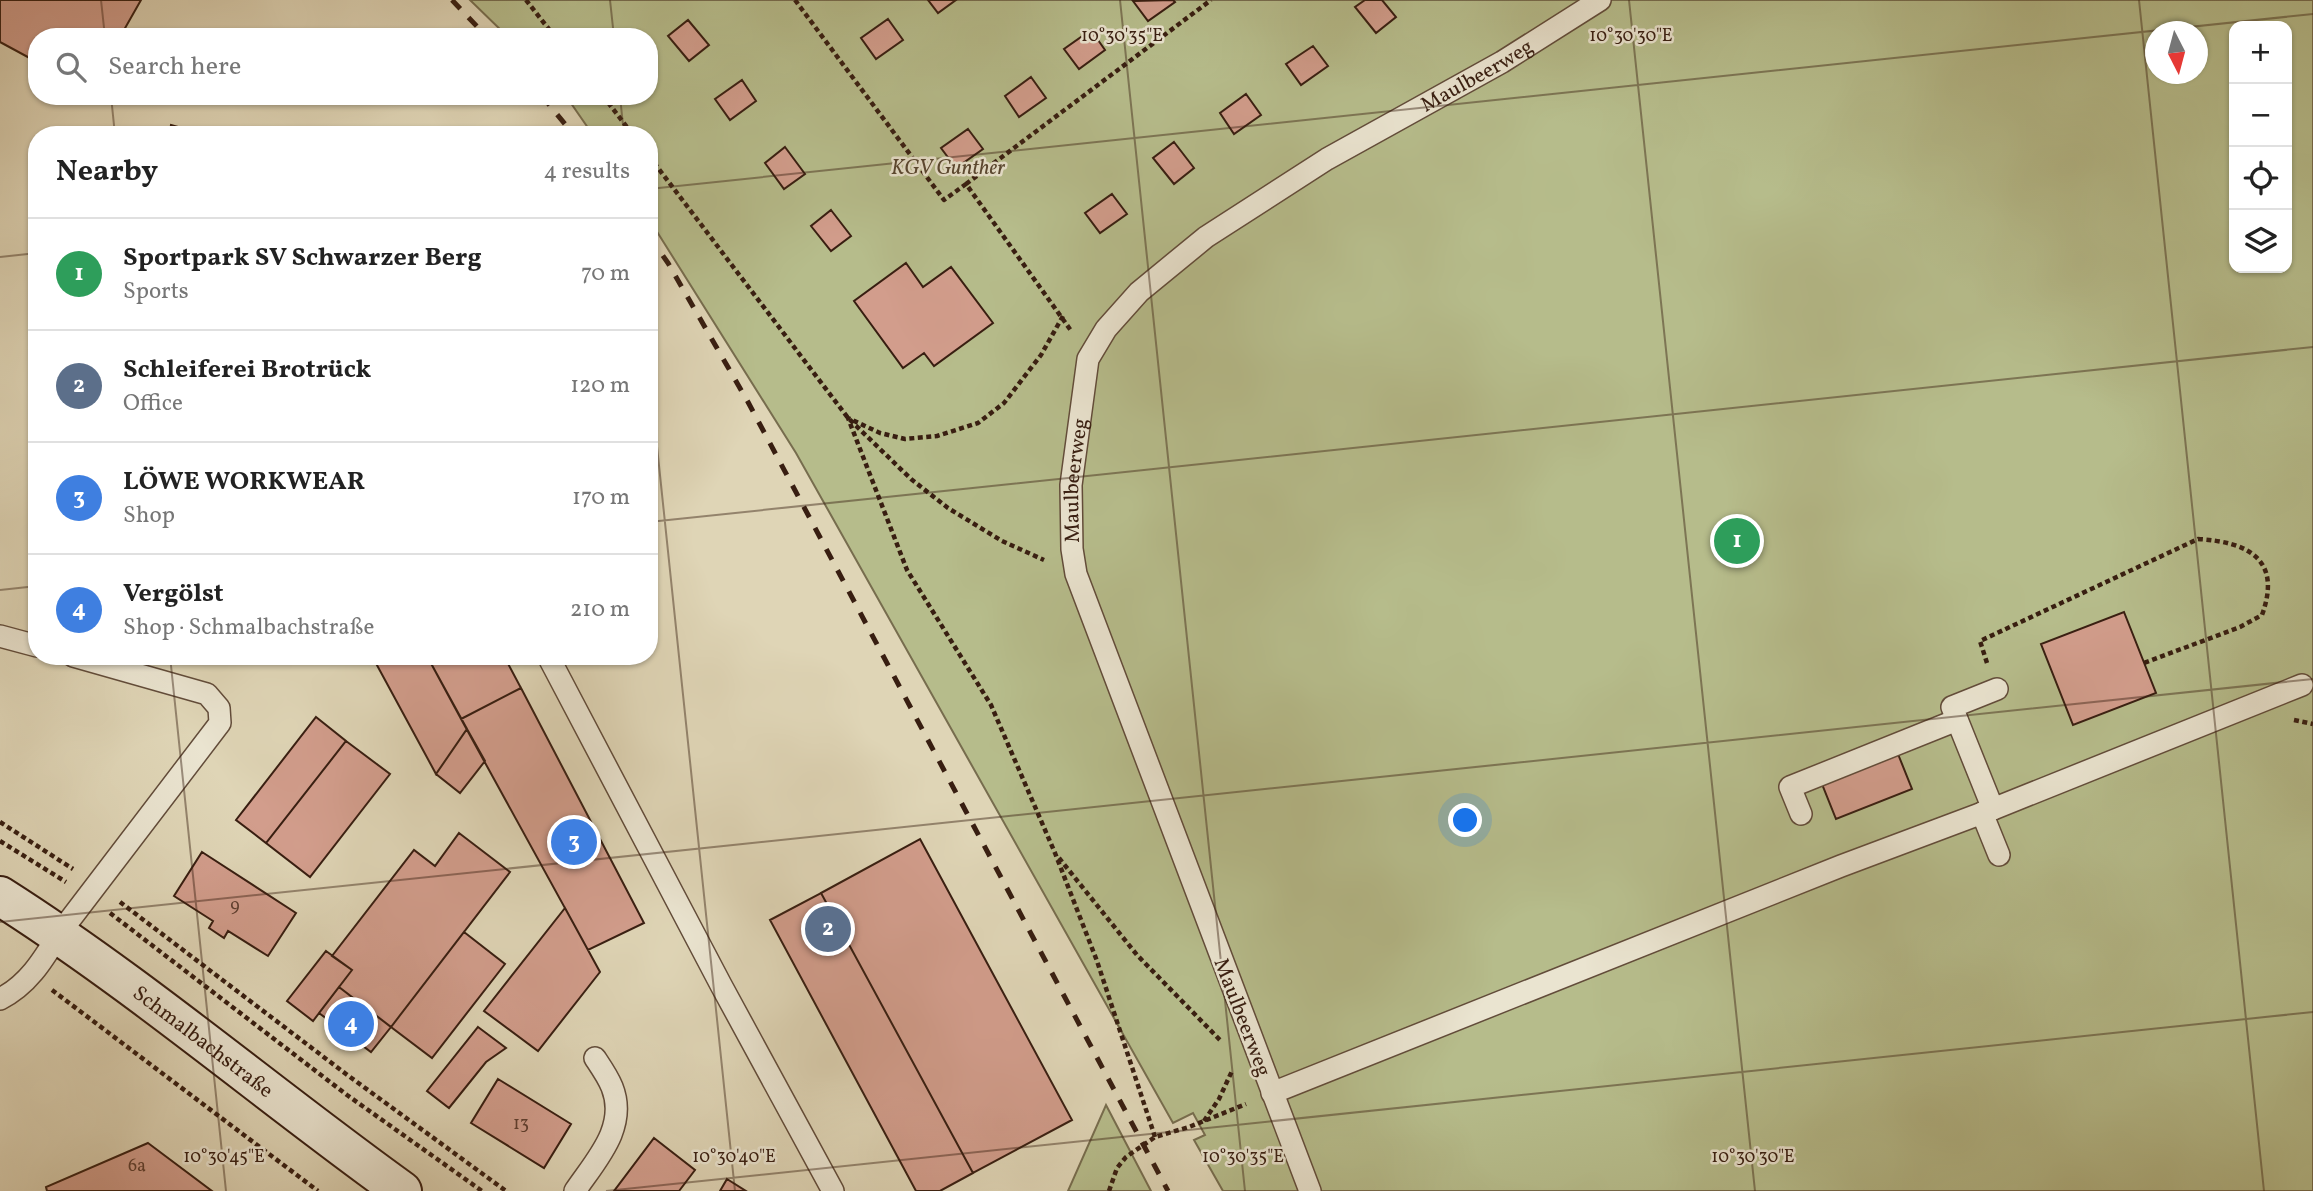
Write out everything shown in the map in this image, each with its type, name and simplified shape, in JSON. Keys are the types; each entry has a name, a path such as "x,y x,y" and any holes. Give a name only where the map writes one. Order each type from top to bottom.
{"street":[{"name":"Schmalbachstraße","path":"0,896 60,934 317,1130 402,1191"}],"lane":[{"name":"Maulbeerweg","path":"1310,1191 1076,574 1072,549 1071,485 1088,359 1106,328 1139,292 1206,237 1327,159 1502,62 1600,0"},
{"path":"0,636 28,644"},
{"path":"0,999 32,975 220,723 219,708 207,694 105,665"},
{"path":"553,665 720,985 833,1191"},
{"path":"1272,1093 2302,685"},
{"path":"1997,689 1952,707 1999,855"},
{"path":"1801,814 1790,787 1957,720"},
{"path":"575,1191 610,1139 616,1123 617,1104 612,1087 595,1058"}],"path":[{"path":"526,0 548,28"},
{"path":"795,0 944,200 1211,0"},
{"path":"610,105 626,126"},
{"path":"658,168 848,418 911,479 948,508 1002,541 1076,574"},
{"path":"966,184 1063,316 1088,359"},
{"path":"848,418 880,433 905,439 936,436 978,423 1003,403 1041,355 1063,316"},
{"path":"848,418 906,570 991,705 1055,853 1097,961 1156,1137"},
{"path":"1997,689 1980,641 2199,539 2225,541 2243,548 2259,559 2269,576 2269,596 2262,615 2240,627 2144,663"},
{"path":"0,822 506,1191"},
{"path":"0,841 93,891 347,1095 482,1191"},
{"path":"1055,853 1137,955 1238,1058"},
{"path":"32,975 318,1191"},
{"path":"1203,1121 1219,1100 1249,1030"},
{"path":"1109,1191 1116,1168 1126,1157 1156,1137 1272,1093"}],"green space":[{"name":"KGV Gunther","path":"470,0 2313,0 2313,1191 1223,1191 1194,1140 1205,1135 1193,1113 1173,1123 796,453 658,233 658,126 587,126 572,105 658,105 658,28 499,28"},
{"path":"1106,1105 1151,1191 1068,1191"}],"building":[{"path":"0,0 141,0 125,28 28,28 28,57 0,42"},
{"path":"928,0 956,0 938,13"},
{"path":"1365,0 1382,0 1396,17 1376,33 1355,7"},
{"path":"1133,1 1175,2 1148,21"},
{"path":"888,19 903,40 876,59 861,38"},
{"path":"688,20 709,45 689,61 668,36"},
{"path":"1091,30 1105,50 1079,69 1064,49"},
{"path":"1313,46 1328,66 1301,85 1286,64"},
{"path":"1031,77 1046,98 1019,117 1005,96"},
{"path":"742,80 756,101 730,120 715,99"},
{"path":"1246,94 1261,115 1234,134 1220,113"},
{"path":"968,129 983,149 956,168 941,148"},
{"path":"1174,142 1194,168 1174,184 1153,158"},
{"path":"785,147 805,174 784,189 765,163"},
{"path":"1112,194 1127,214 1100,233 1085,213"},
{"path":"831,210 851,236 831,251 811,226"},
{"path":"906,263 923,287 951,267 993,323 934,366 924,353 903,368 854,301"},
{"path":"2124,612 2156,693 2073,725 2041,644"},
{"path":"377,665 432,665 467,729 436,774"},
{"path":"432,665 509,665 521,688 461,719"},
{"path":"521,688 644,923 588,950 461,719"},
{"path":"316,717 346,741 266,843 236,820"},
{"path":"467,729 485,761 460,793 436,774"},
{"path":"346,741 390,774 310,877 266,843"},
{"path":"1898,754 1912,789 1836,819 1822,784"},
{"path":"459,833 510,872 391,1027 339,987 352,970 332,956 414,850 435,866"},
{"path":"920,839 1072,1120 973,1173 821,893"},
{"path":"202,852 296,913 268,956 228,931 224,938 209,928 213,921 174,896"},
{"path":"821,893 973,1173 940,1191 916,1191 770,920"},
{"path":"565,908 600,972 538,1051 484,1011"},
{"path":"464,932 505,964 432,1058 391,1027"},
{"path":"326,951 352,970 313,1021 287,1001"},
{"path":"339,987 391,1027 371,1052 319,1013"},
{"path":"478,1027 506,1048 486,1062 449,1108 427,1091"},
{"path":"498,1079 571,1124 544,1168 471,1123"},
{"path":"654,1138 695,1170 679,1191 614,1191"},
{"path":"148,1143 212,1191 47,1191 46,1187"},
{"path":"727,1179 746,1191 720,1191"}],"railway":[{"path":"452,0 478,28"},
{"path":"549,105 567,126"},
{"path":"658,249 748,402 1168,1191"}],"place":[{"name":"Sportpark SV Schwarzer Berg","path":"1737,541"},
{"name":"LÖWE WORKWEAR","path":"574,842"},
{"name":"Schleiferei Brotrück","path":"828,929"},
{"name":"Vergölst","path":"351,1024"}]}
